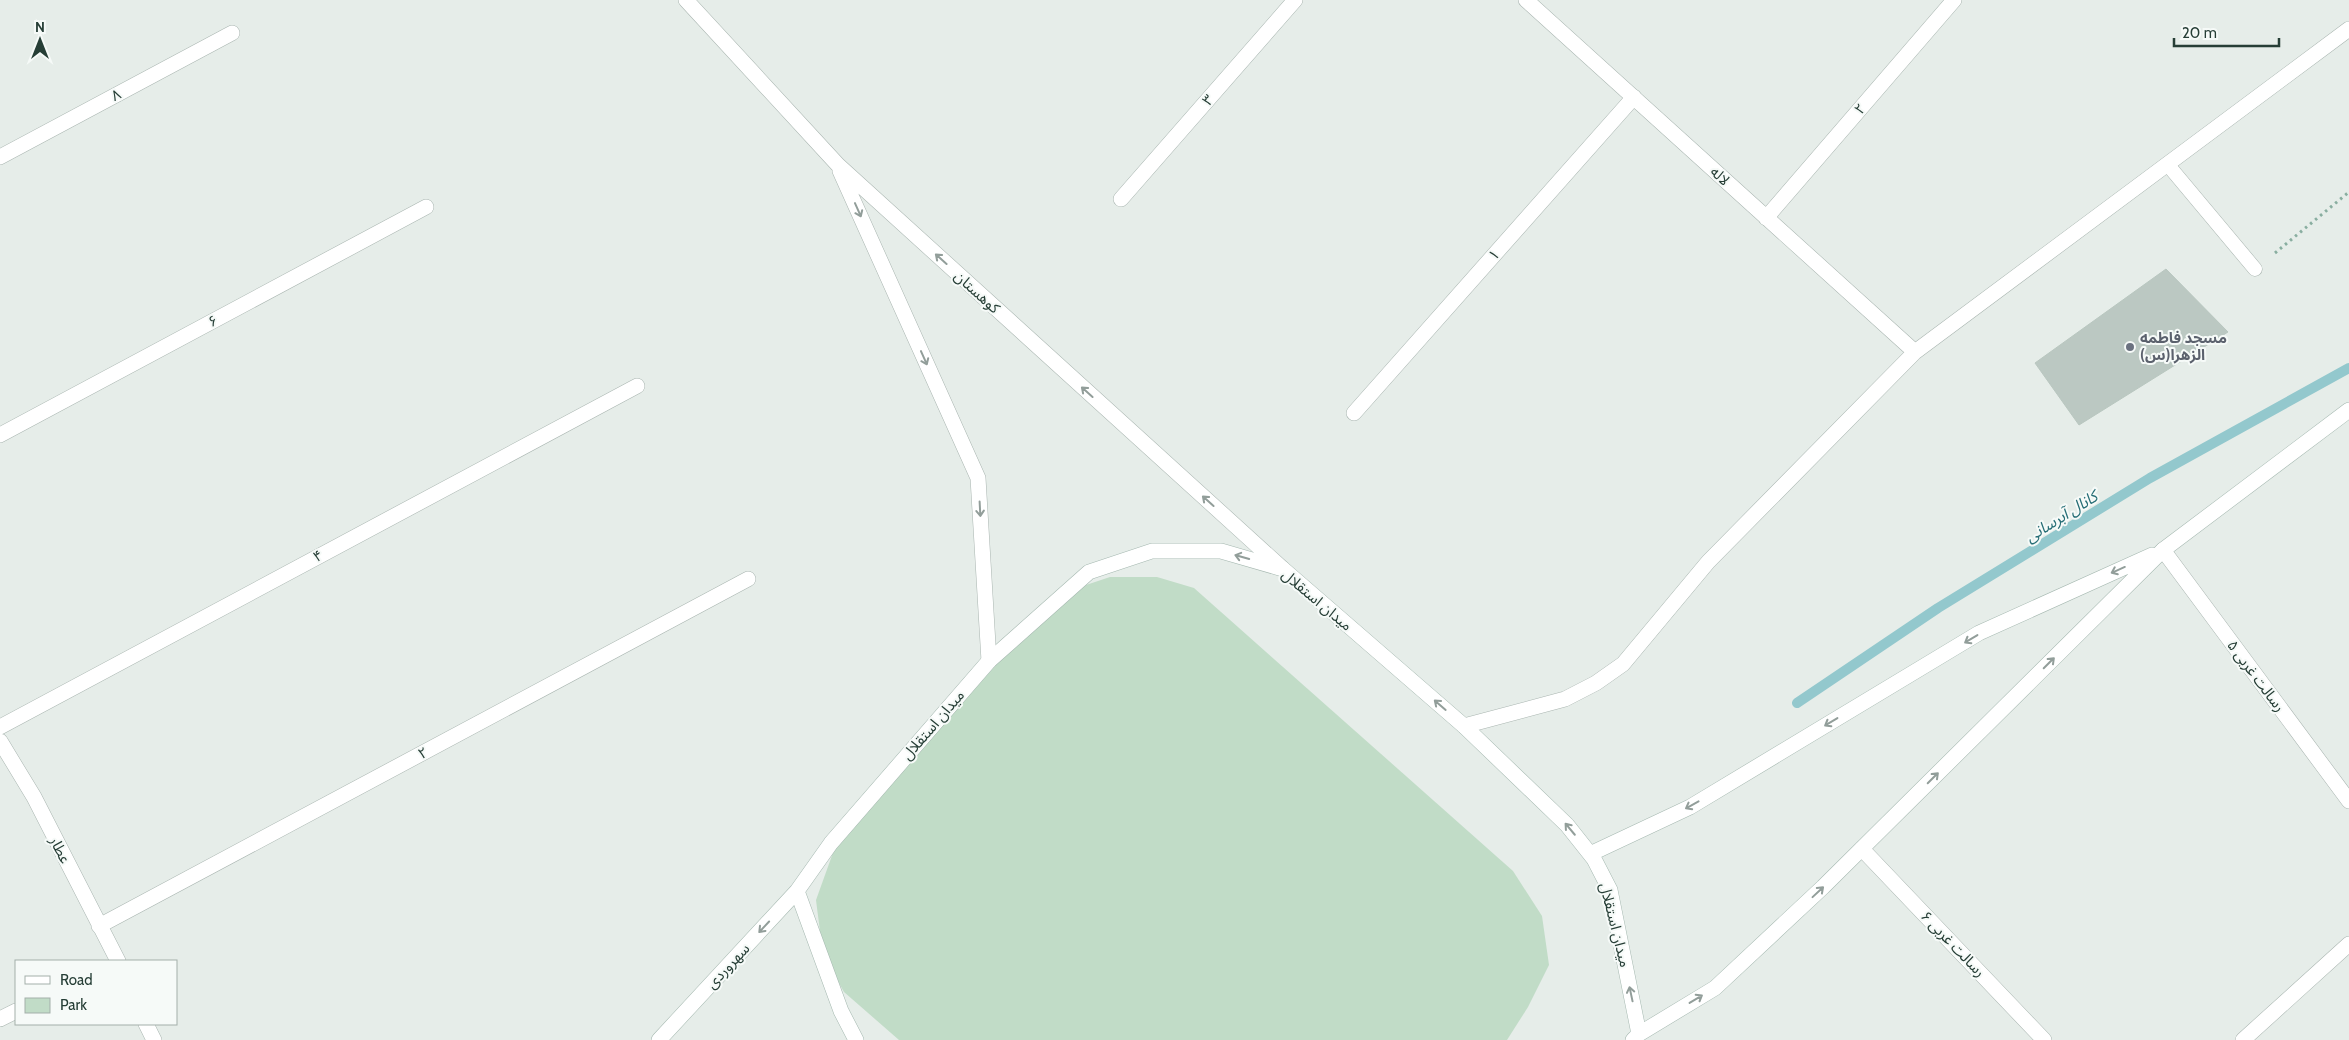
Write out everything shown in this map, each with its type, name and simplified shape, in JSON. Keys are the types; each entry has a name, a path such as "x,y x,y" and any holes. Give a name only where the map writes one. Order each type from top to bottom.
{"street":[{"name":"کوهستان","path":"686,0 838,165 1282,569"},
{"name":"۳","path":"1121,199 1295,0"},
{"name":"لاله","path":"1526,0 1915,352"},
{"name":"۲","path":"1766,218 1954,0"},
{"path":"1464,726 1565,699 1596,684 1623,664 1708,562 1915,352 2349,29"},
{"name":"۸","path":"0,157 232,33"},
{"name":"۱","path":"1354,413 1634,97"},
{"path":"838,165 978,478 989,661"},
{"name":"۶","path":"0,435 426,207"},
{"name":"۴","path":"0,727 637,386"},
{"path":"1636,1037 1715,988 1862,849 2163,550 2349,410"},
{"path":"1590,854 1690,807 1979,634 2163,550"},
{"name":"رسالت غربی ۵","path":"2163,550 2349,801"},
{"name":"میدان استقلال","path":"797,891 831,843 989,661 1089,572 1152,551 1221,551 1282,569 1464,726 1567,825 1590,854 1610,890 1636,1037"},
{"name":"۲","path":"99,926 748,579"},
{"name":"عطار","path":"0,741 34,797 99,926 114,960"},
{"name":"رسالت غربی ۶","path":"1862,849 2044,1040"},
{"path":"797,891 841,1012 856,1040"},
{"name":"سهروردی","path":"659,1040 797,891"},
{"path":"2243,1040 2349,944"},
{"path":"0,1019 15,1011"},
{"path":"146,1025 154,1040"}],"lane":[{"path":"2168,165 2255,270"}],"path":[{"path":"2255,270 2349,192"}],"green space":[{"path":"1110,577 1157,577 1194,588 1513,871 1542,916 1549,965 1528,1007 1507,1040 899,1040 844,992 823,955 816,900 839,836 1043,614 1071,590"}],"building":[{"name":"مسجد فاطمه الزهرا(س)","path":"2166,269 2228,332 2079,425 2035,363"}],"waterway":[{"name":"کانال آبرسانی","path":"1797,703 1938,608 2150,478 2349,368"}],"place":[{"name":"مسجد فاطمه الزهرا(س)","path":"2130,347"}]}
